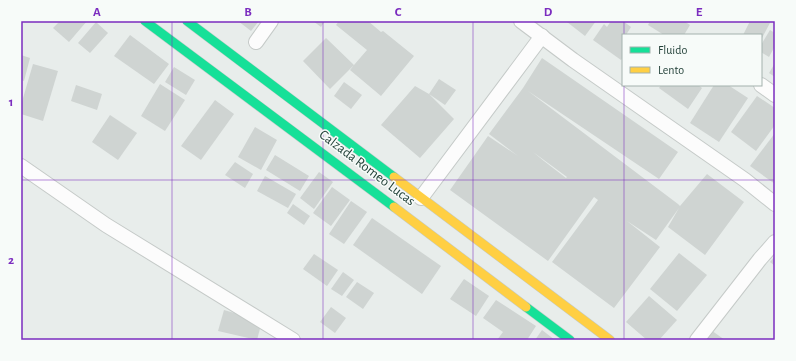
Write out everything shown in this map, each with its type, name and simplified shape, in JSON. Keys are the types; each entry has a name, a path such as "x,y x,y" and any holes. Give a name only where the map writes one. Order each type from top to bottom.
{"street":[{"name":"Calzada Romeo Lucas","path":"144,21 287,126 570,340"},
{"name":"Calzada Romeo Lucas","path":"187,21 610,340"},
{"path":"256,42 271,21"},
{"path":"521,21 573,60 745,180 775,204"},
{"path":"421,198 542,36"},
{"path":"762,86 775,95"},
{"path":"21,166 106,225 293,340"},
{"path":"697,340 760,258 775,242"}],"building":[{"path":"60,21 87,21 69,42 53,28"},
{"path":"238,21 259,21 251,31"},
{"path":"313,21 325,21 321,27"},
{"path":"339,21 368,21 414,56 381,96 350,70 367,50 336,25"},
{"path":"596,21 585,36 567,22"},
{"path":"611,21 623,21 631,27 627,34 622,34 621,60 593,40 604,24 607,27"},
{"path":"650,21 684,21 690,25 685,34 662,34 648,25"},
{"path":"750,21 771,21 762,38 762,34 744,34"},
{"path":"96,22 108,33 90,53 78,43"},
{"path":"770,30 775,33 775,46 769,57 762,53 762,43"},
{"path":"130,35 169,64 154,84 114,56"},
{"path":"326,38 354,65 330,89 303,61"},
{"path":"21,55 30,58 24,81 21,80"},
{"path":"542,58 678,152 659,179 528,91 680,206 707,174 744,202 705,255 668,227 679,208 656,240 627,221 660,247 614,308 552,262 598,200 594,197 548,261 450,190 488,136 518,156 489,134 523,88","holes":["533,152 567,177 566,178"]},
{"path":"775,63 775,77 769,73"},
{"path":"33,64 58,71 43,121 21,114 21,105"},
{"path":"174,67 195,80 186,95 165,82"},
{"path":"439,79 456,90 445,105 429,94"},
{"path":"344,82 362,95 351,109 334,96"},
{"path":"160,84 185,100 165,131 141,116"},
{"path":"76,85 102,94 97,110 71,101"},
{"path":"415,86 429,94 454,119 420,158 381,125"},
{"path":"660,86 699,86 702,88 688,109 659,88"},
{"path":"713,86 730,86 748,98 719,142 690,123"},
{"path":"757,96 775,108 775,125 756,151 731,132"},
{"path":"215,100 234,114 201,160 181,146"},
{"path":"110,115 137,133 118,160 92,142"},
{"path":"255,127 277,140 261,170 238,157"},
{"path":"775,133 775,184 750,166"},
{"path":"275,155 309,176 300,191 266,170"},
{"path":"235,162 253,174 245,188 225,175"},
{"path":"319,172 333,182 314,209 300,198"},
{"path":"265,176 296,194 288,208 257,191"},
{"path":"332,187 350,200 331,226 313,213"},
{"path":"351,201 367,212 344,244 329,234"},
{"path":"293,204 310,216 304,225 287,213"},
{"path":"372,218 441,266 422,294 353,245"},
{"path":"679,253 707,275 677,311 650,289"},
{"path":"314,254 338,270 327,286 303,269"},
{"path":"775,256 775,266 770,262"},
{"path":"343,272 354,280 342,296 331,289"},
{"path":"464,279 489,296 476,316 450,299"},
{"path":"357,282 374,293 363,309 346,297"},
{"path":"649,296 677,320 659,340 647,340 626,322"},
{"path":"496,300 536,326 527,340 497,340 503,332 483,318"},
{"path":"331,307 346,318 335,333 320,322"},
{"path":"224,310 262,321 257,340 218,331"},
{"path":"708,328 725,340 699,340"},
{"path":"542,330 555,340 535,340"}],"traffic: fast":[{"path":"145,21 394,207"},
{"path":"187,21 394,177"},
{"path":"526,307 570,340"}],"traffic: slow":[{"path":"394,177 610,340"},
{"path":"394,207 526,307"}]}
